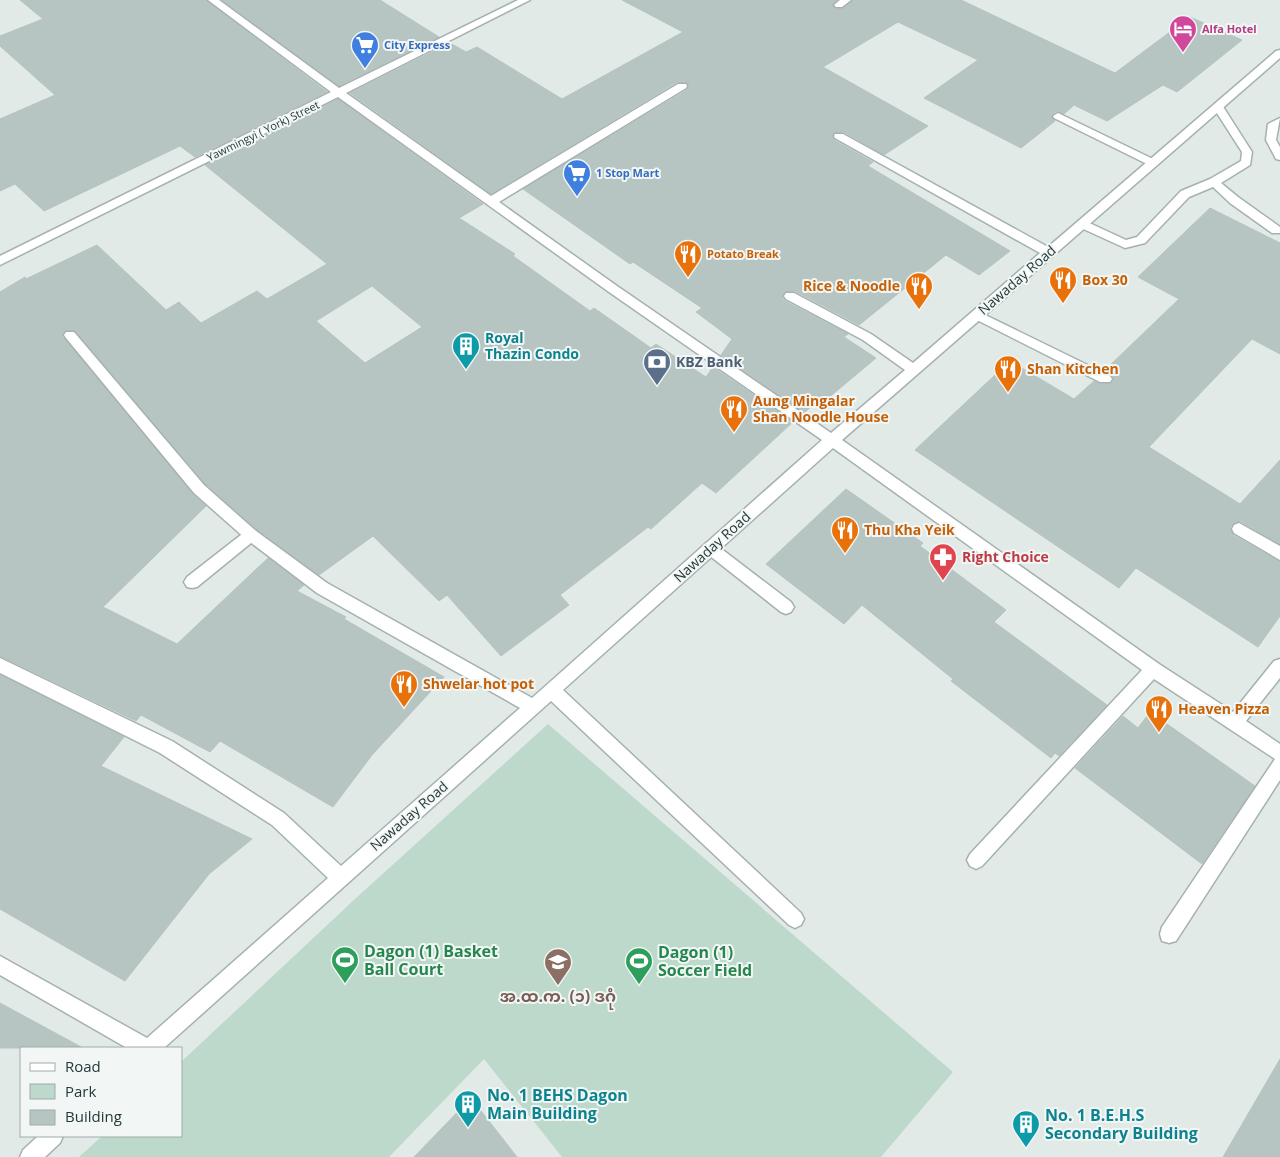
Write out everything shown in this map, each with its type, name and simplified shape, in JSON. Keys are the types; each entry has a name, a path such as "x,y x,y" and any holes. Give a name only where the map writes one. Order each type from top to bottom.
{"street":[{"path":"213,0 613,290 832,440 1154,669 1280,753"},
{"name":"Yawmingyi ( York) Street","path":"0,261 525,0"},
{"name":"Nawaday Road","path":"151,1047 832,440 1280,53"},
{"path":"490,202 682,86"},
{"path":"1083,224 1125,244 1141,240 1185,194 1214,182 1246,163 1247,152 1218,107"},
{"path":"1058,116 1153,163"},
{"path":"1280,121 1273,124 1271,140 1280,157"},
{"path":"839,136 1049,253"},
{"path":"1214,182 1234,200 1276,230"},
{"path":"790,296 867,338 913,369"},
{"path":"977,315 1105,379"},
{"path":"70,335 199,489 251,535 322,588 533,707"},
{"path":"1240,529 1280,554"},
{"path":"192,582 251,535"},
{"path":"710,548 786,607"},
{"path":"0,665 166,747 278,819 340,877"},
{"path":"1235,722 1280,666"},
{"path":"976,860 1154,669"},
{"path":"551,690 795,919"},
{"path":"1169,934 1280,765"},
{"path":"0,965 144,1047"},
{"path":"30,1157 52,1137"}],"green space":[{"name":"Dagon (1) Soccer Field","path":"548,724 953,1072 881,1157 562,1157 484,1059 389,1157 79,1157 101,1137 182,1137 182,1061 355,899"}],"building":[{"path":"20,0 206,0 327,92 195,157 180,146 44,211 15,184 0,191 0,119 55,95 0,46 0,36 43,19"},
{"path":"222,0 380,0 439,37 339,86"},
{"path":"622,0 837,0 832,5 836,9 843,8 853,0 961,0 1115,73 1190,17 1242,40 1177,92 1163,85 1107,121 1074,105 1064,114 1057,111 1051,115 1055,121 1021,148 924,98 978,60 898,22 823,67 928,126 884,155 844,132 833,133 834,140 873,162 868,166 1010,251 979,275 946,255 859,325 795,291 784,292 782,297 785,301 848,334 844,337 876,358 827,399 823,396 804,413 721,355 732,339 696,312 702,308 633,262 630,264 523,189 687,90 688,83 677,82 491,194 350,93 450,43 466,52 477,47 562,99 683,32"},
{"path":"338,99 483,204 459,218 515,254 513,256 590,311 594,308 651,348 656,344 706,377 713,367 793,422 716,493 702,483 651,529 648,527 560,595 569,605 501,656 447,595 439,601 373,536 319,575 257,530 205,484 75,331 64,331 62,336 193,494 206,506 103,607 177,644 268,558 304,585 297,591 346,617 344,619 444,677 372,755 333,807 220,741 210,752 141,715 136,721 0,656 0,292 25,277 26,279 97,245 166,310 179,302 201,323 257,291 267,299 327,264 205,165","holes":["372,286 422,327 365,363 316,321"]},
{"path":"1210,208 1280,243 1280,354 1252,339 1149,447 1240,504 1280,460 1280,544 1240,521 1233,523 1230,528 1233,535 1280,562 1280,616 1258,647 1136,568 1119,588 915,450 1010,361 1074,399 1094,381 1100,384 1112,383 1114,378 1104,371 1179,299 1138,277"},
{"path":"846,489 923,543 920,546 1006,610 994,622 1107,705 1059,756 1055,753 1051,758 951,681 953,679 862,605 844,624 766,564"},
{"path":"0,675 124,737 101,766 252,839 209,874 125,981 0,909"},
{"path":"1150,712 1255,786 1202,864 1075,768 1123,716 1138,728"},
{"path":"0,1003 81,1047 20,1047 0,1048"},
{"path":"1280,1059 1280,1157 1223,1157"},
{"name":"No. 1 BEHS Dagon Main Building","path":"471,1098 517,1157 414,1157"}],"place":[{"name":"Alfa Hotel","path":"1183,53"},
{"name":"City Express","path":"365,69"},
{"name":"1 Stop Mart","path":"577,197"},
{"name":"Potato Break","path":"688,278"},
{"name":"Box 30","path":"1063,304"},
{"name":"Rice & Noodle","path":"919,310"},
{"name":"Royal Thazin Condo","path":"466,370"},
{"name":"KBZ Bank","path":"657,386"},
{"name":"Shan Kitchen","path":"1008,393"},
{"name":"Aung Mingalar Shan Noodle House","path":"734,433"},
{"name":"Thu Kha Yeik","path":"845,554"},
{"name":"Right Choice","path":"943,581"},
{"name":"Shwelar hot pot","path":"404,708"},
{"name":"Heaven Pizza","path":"1159,733"},
{"name":"Dagon (1) Basket Ball Court","path":"345,984"},
{"name":"Dagon (1) Soccer Field","path":"639,985"},
{"name":"အ.ထ.က. (၁) ဒဂုံ","path":"558,986"},
{"name":"No. 1 BEHS Dagon Main Building","path":"468,1128"},
{"name":"No. 1 B.E.H.S Secondary Building","path":"1026,1148"}]}
